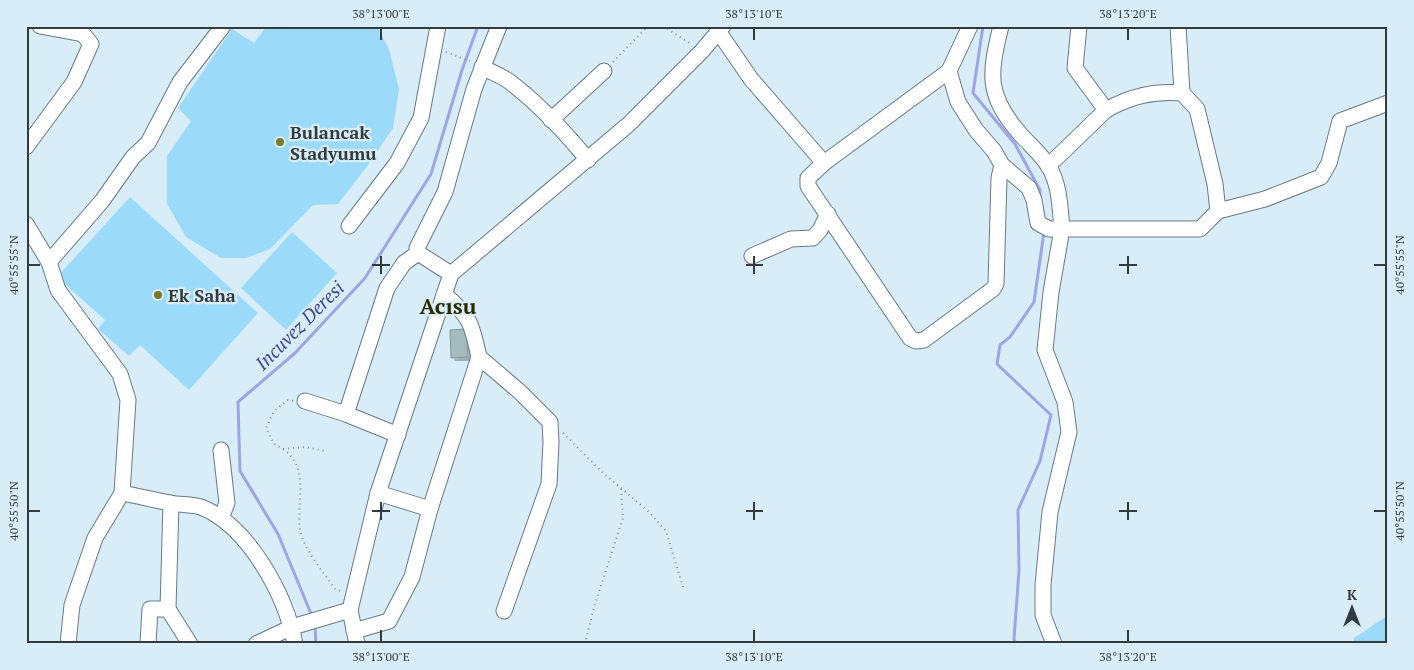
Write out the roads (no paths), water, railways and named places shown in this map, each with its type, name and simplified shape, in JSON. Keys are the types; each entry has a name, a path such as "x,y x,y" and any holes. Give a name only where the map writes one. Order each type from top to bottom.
{"street":[{"path":"26,148 74,82 91,44 83,34 40,26"},
{"path":"49,262 148,143 180,82 223,26"},
{"path":"349,226 396,163 421,118 438,26"},
{"path":"418,253 417,248 421,235 445,192 479,66 499,26"},
{"path":"970,26 949,71 824,163 808,178 808,186 910,338 916,341 924,340 993,289 996,284 999,178 1002,165"},
{"path":"1001,26 991,65 995,98 1011,123 1048,166 1057,186 1050,227 1051,292 1045,350 1065,402 1069,432 1050,512 1043,585 1043,615 1054,644"},
{"path":"1079,26 1075,68 1106,110"},
{"path":"1178,26 1182,93"},
{"path":"444,294 464,310 474,333 479,357 430,509 412,577 389,621 355,637 350,610 378,493 398,435 444,294 451,274 588,160 628,124 702,51 721,29 751,79 824,163"},
{"path":"479,66 509,81 551,120 588,160"},
{"path":"551,120 604,71"},
{"path":"949,71 958,102 1002,165 1029,188 1050,227"},
{"path":"1048,166 1106,110 1137,95 1160,91 1182,93 1198,108 1215,184 1218,211"},
{"path":"1050,227 1200,230 1218,211 1265,199 1321,177 1329,163 1340,121 1388,103"},
{"path":"752,256 791,239 813,238 820,230 828,214"},
{"path":"26,224 49,262 58,290 120,374 128,400 122,493 95,538 72,605 68,644"},
{"path":"418,253 451,274"},
{"path":"346,414 387,288 404,263 418,253"},
{"path":"479,357 520,392 550,422 552,442 549,484 504,611"},
{"path":"305,401 346,414 398,435"},
{"path":"221,450 227,503 221,518"},
{"path":"122,493 200,507 221,518 238,535 274,582 292,627 295,644"},
{"path":"378,493 430,509"},
{"path":"171,503 168,609 190,644"},
{"path":"148,644 150,608 168,609"},
{"path":"256,644 292,627 350,610"}],"waterway":[{"name":"Incuvez Deresi","path":"312,616 278,534 240,471 238,402 295,353 365,278 431,174 462,70 478,26"},
{"path":"983,26 973,93 1015,144 1040,190 1040,198"},
{"path":"1016,644 1014,639 1019,570 1018,510 1040,461 1051,415 997,364 1000,345 1010,337 1034,302 1044,232"},
{"name":"Incuvez Deresi","path":"315,625 316,644"}],"place":[{"name":"Bulancak Stadyumu","path":"280,142"},
{"name":"Ek Saha","path":"158,295"}],"district":[{"name":"Acısu","path":"448,305"}]}
